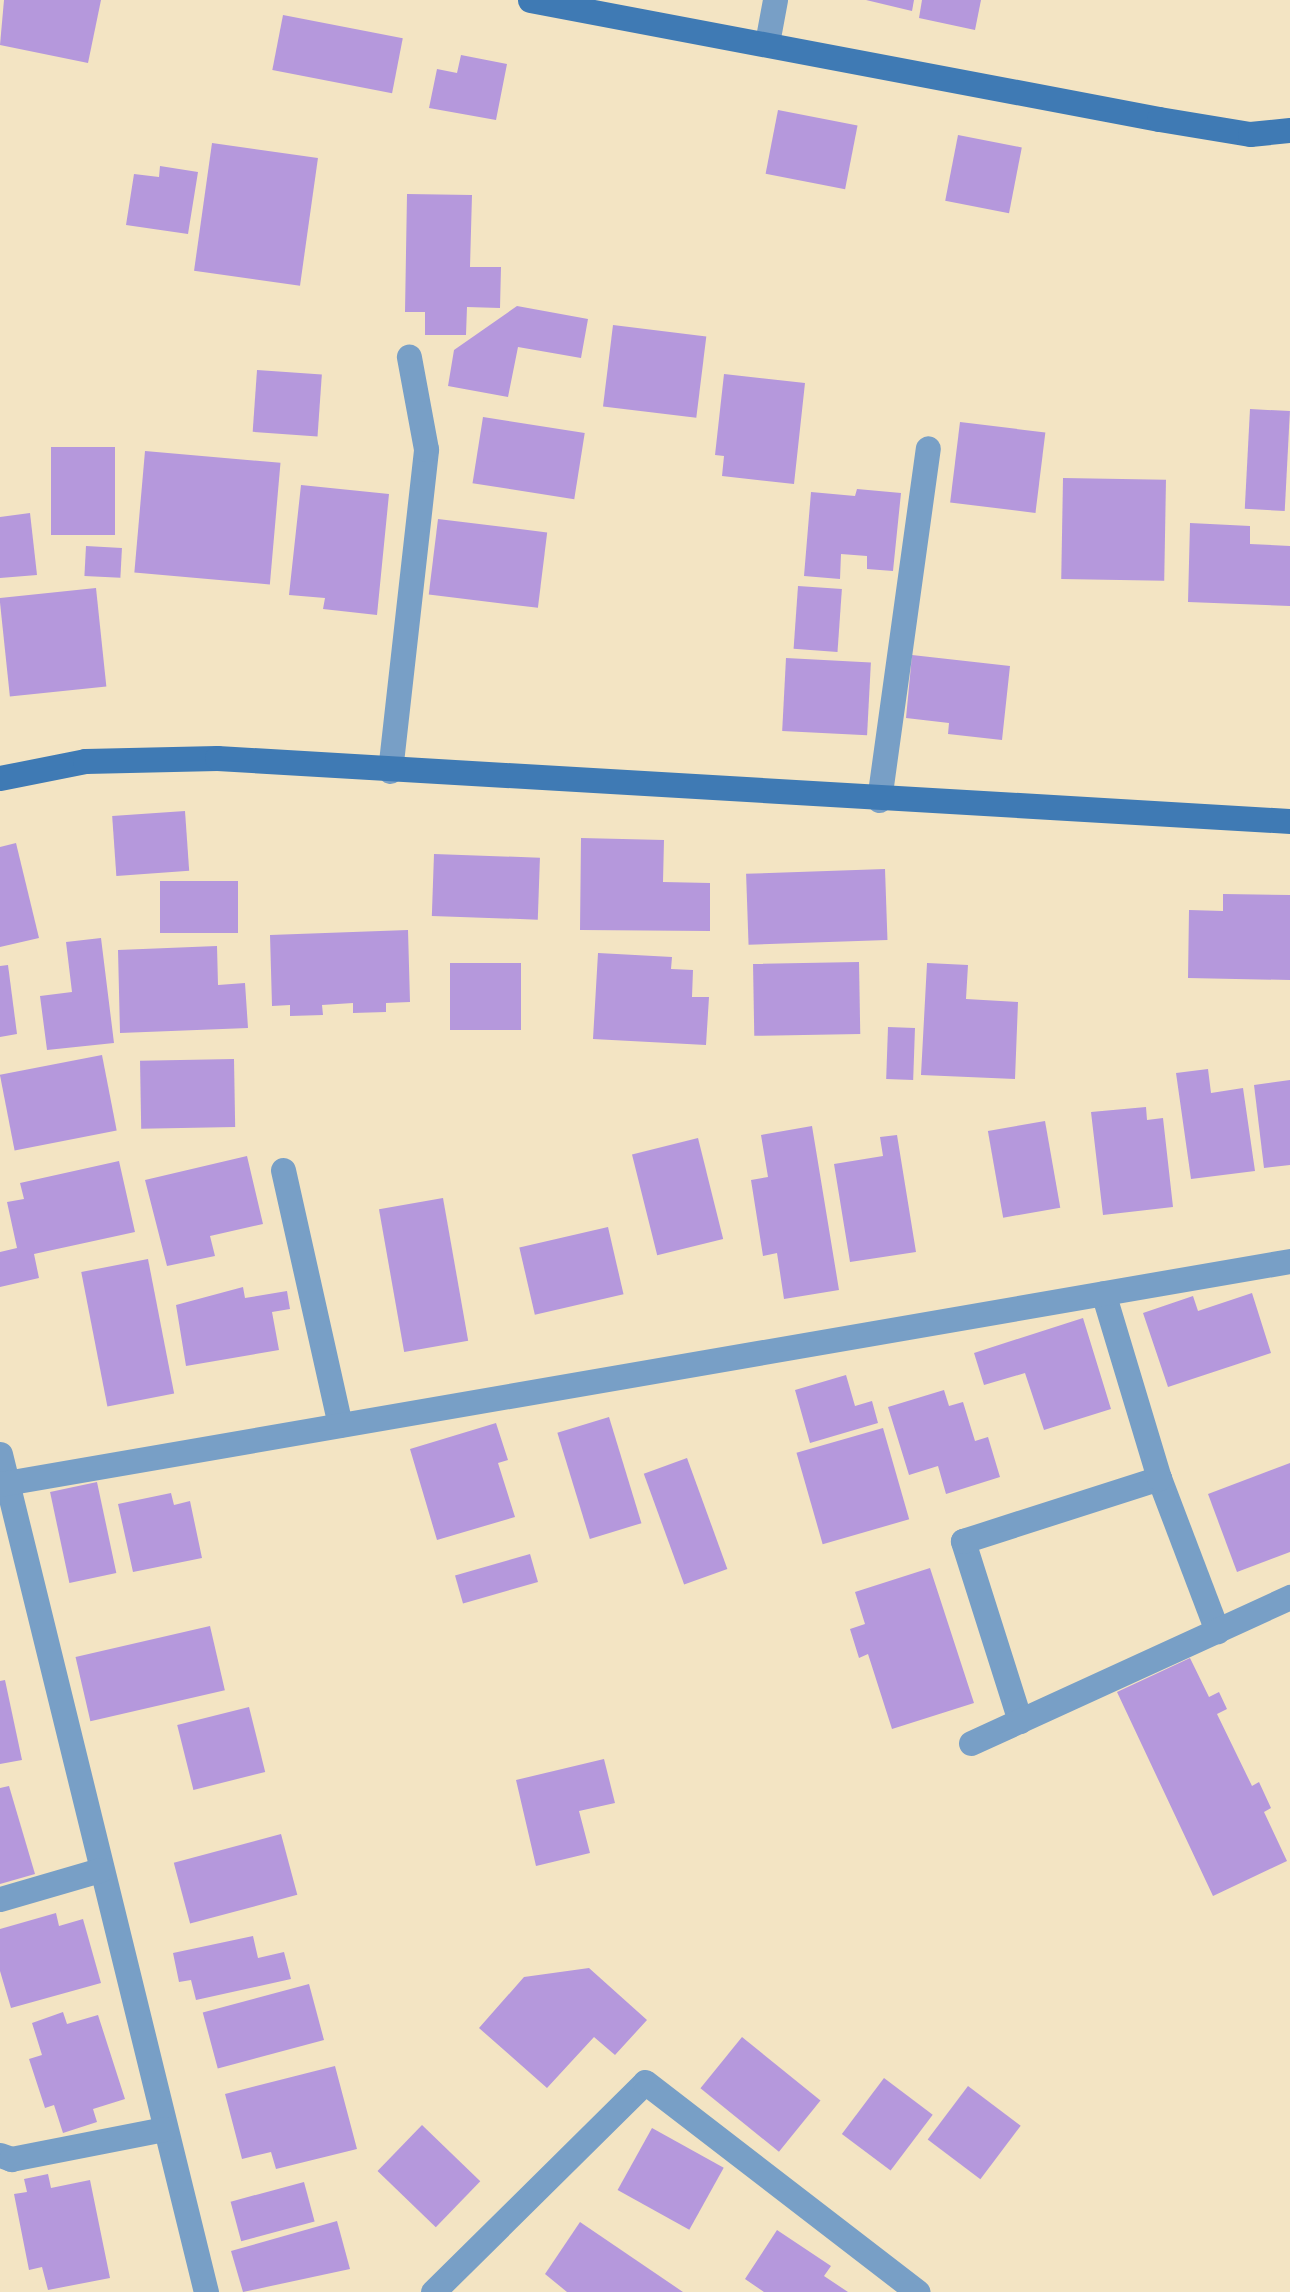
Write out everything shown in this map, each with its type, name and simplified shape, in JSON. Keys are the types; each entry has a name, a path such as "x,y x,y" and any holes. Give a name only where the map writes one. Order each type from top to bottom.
{"street":[{"path":"530,0 1159,119 1250,134 1290,130"},
{"path":"767,43 775,0"},
{"path":"390,771 426,449 409,356"},
{"path":"879,800 928,448"},
{"path":"0,778 85,761 217,758 879,800 1290,820"},
{"path":"283,1170 340,1425"},
{"path":"3,1483 1290,1261"},
{"path":"1104,1293 1159,1478 1217,1631"},
{"path":"0,1454 3,1483 206,2292"},
{"path":"1020,1721 962,1541 1159,1478"},
{"path":"971,1743 1290,1597"},
{"path":"0,1899 100,1870"},
{"path":"433,2292 644,2082 918,2292"},
{"path":"0,2155 11,2160 164,2130"}],"building":[{"path":"4,0 101,0 88,63 0,45"},
{"path":"866,0 914,0 912,11"},
{"path":"922,0 981,0 975,30 919,18"},
{"path":"283,15 403,38 392,93 272,70"},
{"path":"461,55 507,64 496,120 429,108 437,69 457,73"},
{"path":"778,110 858,125 845,189 766,174"},
{"path":"958,135 1022,147 1009,213 945,201"},
{"path":"212,143 318,158 300,286 194,271"},
{"path":"160,166 198,172 188,234 126,225 134,174 159,177"},
{"path":"407,194 472,195 470,267 501,267 500,308 467,307 466,335 425,335 425,312 405,312"},
{"path":"517,306 588,319 581,358 518,347 508,397 448,386 454,350"},
{"path":"613,325 706,336 696,418 603,406"},
{"path":"257,370 322,375 318,436 253,432"},
{"path":"724,374 805,383 794,484 722,476 724,456 715,455"},
{"path":"1250,409 1290,411 1285,511 1245,509"},
{"path":"483,417 585,433 574,499 473,483"},
{"path":"960,422 1045,432 1035,513 950,502"},
{"path":"51,447 115,447 115,535 51,535"},
{"path":"145,451 280,463 270,584 134,573"},
{"path":"1063,478 1166,480 1164,581 1061,579"},
{"path":"301,485 389,494 377,615 323,609 325,598 289,595"},
{"path":"857,489 901,493 893,571 867,569 867,556 841,554 840,579 804,576 811,492 855,496"},
{"path":"30,513 37,575 0,578 0,517"},
{"path":"438,519 547,532 538,608 429,594"},
{"path":"1190,523 1250,526 1250,544 1290,546 1290,606 1188,602"},
{"path":"86,546 122,548 120,578 84,576"},
{"path":"798,586 842,589 837,652 794,649"},
{"path":"96,588 106,686 10,697 0,598"},
{"path":"912,655 1010,666 1002,740 948,734 949,723 906,718"},
{"path":"786,658 871,662 867,735 782,731"},
{"path":"185,811 189,871 116,876 112,816"},
{"path":"581,838 664,840 663,882 710,883 710,931 580,930"},
{"path":"16,843 39,938 0,947 0,847"},
{"path":"434,854 540,858 538,920 432,916"},
{"path":"885,869 887,940 749,945 746,874"},
{"path":"160,881 238,881 238,933 160,933"},
{"path":"1223,894 1290,895 1290,980 1188,978 1189,910 1223,911"},
{"path":"408,930 410,1002 386,1003 386,1012 353,1013 353,1003 322,1005 323,1015 290,1016 290,1005 272,1006 270,935"},
{"path":"101,938 114,1043 47,1050 40,996 72,992 66,942"},
{"path":"217,946 218,985 245,983 248,1028 120,1033 118,950"},
{"path":"598,953 672,957 671,969 693,970 692,997 709,997 706,1045 593,1039"},
{"path":"859,962 860,1034 754,1036 753,964"},
{"path":"450,963 521,963 521,1030 450,1030"},
{"path":"927,963 968,965 966,999 1018,1002 1015,1079 921,1075"},
{"path":"8,965 17,1034 0,1037 0,966"},
{"path":"888,1027 915,1028 913,1080 886,1079"},
{"path":"102,1055 117,1131 15,1150 0,1075"},
{"path":"234,1059 235,1127 141,1129 140,1061"},
{"path":"1208,1069 1211,1093 1243,1088 1255,1171 1191,1179 1176,1073"},
{"path":"1290,1080 1290,1165 1264,1168 1254,1085"},
{"path":"1146,1107 1147,1120 1163,1118 1173,1207 1103,1215 1091,1112"},
{"path":"1045,1121 1060,1208 1003,1218 988,1131"},
{"path":"812,1126 839,1290 784,1299 777,1253 763,1256 751,1180 768,1177 761,1135"},
{"path":"897,1135 916,1252 850,1262 834,1164 883,1156 880,1137"},
{"path":"698,1138 723,1239 657,1255 632,1154"},
{"path":"247,1156 263,1224 210,1236 215,1256 167,1266 145,1180"},
{"path":"119,1161 135,1232 34,1254 39,1278 0,1287 0,1252 17,1248 7,1202 24,1199 20,1183"},
{"path":"443,1198 468,1341 404,1352 379,1209"},
{"path":"608,1227 624,1294 535,1315 519,1247"},
{"path":"148,1259 174,1393 107,1406 81,1272"},
{"path":"243,1287 245,1298 287,1291 290,1309 272,1312 279,1350 186,1366 176,1305"},
{"path":"1252,1293 1271,1353 1168,1387 1143,1313 1193,1296 1198,1311"},
{"path":"1083,1318 1111,1409 1044,1430 1025,1373 984,1385 974,1353"},
{"path":"846,1375 855,1406 872,1401 878,1423 810,1443 795,1390"},
{"path":"944,1390 949,1406 963,1402 975,1441 988,1437 1000,1477 946,1494 938,1466 909,1475 888,1407"},
{"path":"609,1417 641,1523 590,1539 557,1433"},
{"path":"496,1423 508,1460 498,1463 515,1517 437,1540 410,1449"},
{"path":"883,1428 909,1519 823,1544 796,1453"},
{"path":"687,1458 727,1569 684,1585 644,1474"},
{"path":"1290,1463 1290,1552 1237,1572 1208,1494"},
{"path":"97,1482 116,1573 69,1583 50,1492"},
{"path":"171,1493 174,1505 190,1501 202,1558 133,1572 118,1504"},
{"path":"530,1554 538,1582 463,1603 455,1575"},
{"path":"930,1568 974,1703 892,1729 868,1654 859,1658 850,1629 865,1624 855,1592"},
{"path":"210,1626 225,1690 90,1721 76,1657"},
{"path":"1190,1658 1209,1697 1219,1692 1227,1709 1217,1714 1252,1786 1259,1782 1271,1808 1264,1812 1287,1861 1213,1896 1117,1692"},
{"path":"5,1680 22,1760 0,1764 0,1681"},
{"path":"249,1707 265,1772 193,1790 177,1725"},
{"path":"604,1759 615,1803 579,1811 590,1853 536,1866 516,1780"},
{"path":"9,1786 35,1874 0,1884 0,1788"},
{"path":"281,1834 297,1895 190,1924 174,1863"},
{"path":"56,1913 59,1926 83,1919 101,1983 11,2008 0,1971 0,1929"},
{"path":"253,1936 258,1958 284,1952 291,1979 196,2000 191,1980 179,1982 173,1953"},
{"path":"589,1968 647,2020 615,2055 594,2037 547,2088 479,2028 524,1977"},
{"path":"309,1984 324,2040 218,2068 203,2012"},
{"path":"63,2012 67,2024 98,2015 125,2099 93,2109 97,2122 63,2133 54,2105 45,2108 29,2059 42,2055 32,2023"},
{"path":"742,2037 820,2101 779,2152 700,2088"},
{"path":"335,2066 357,2149 276,2169 271,2152 242,2159 225,2094"},
{"path":"884,2078 933,2115 891,2171 842,2134"},
{"path":"968,2086 1021,2126 980,2179 928,2140"},
{"path":"422,2125 480,2181 436,2227 378,2171"},
{"path":"652,2128 724,2168 689,2230 618,2190"},
{"path":"48,2174 51,2188 90,2180 110,2278 48,2290 42,2267 29,2270 14,2194 27,2192 24,2179"},
{"path":"304,2182 315,2222 241,2241 231,2202"},
{"path":"337,2221 350,2269 243,2292 231,2251"},
{"path":"580,2222 683,2292 567,2292 545,2274"},
{"path":"777,2230 831,2266 824,2276 848,2292 764,2292 745,2279"}]}
